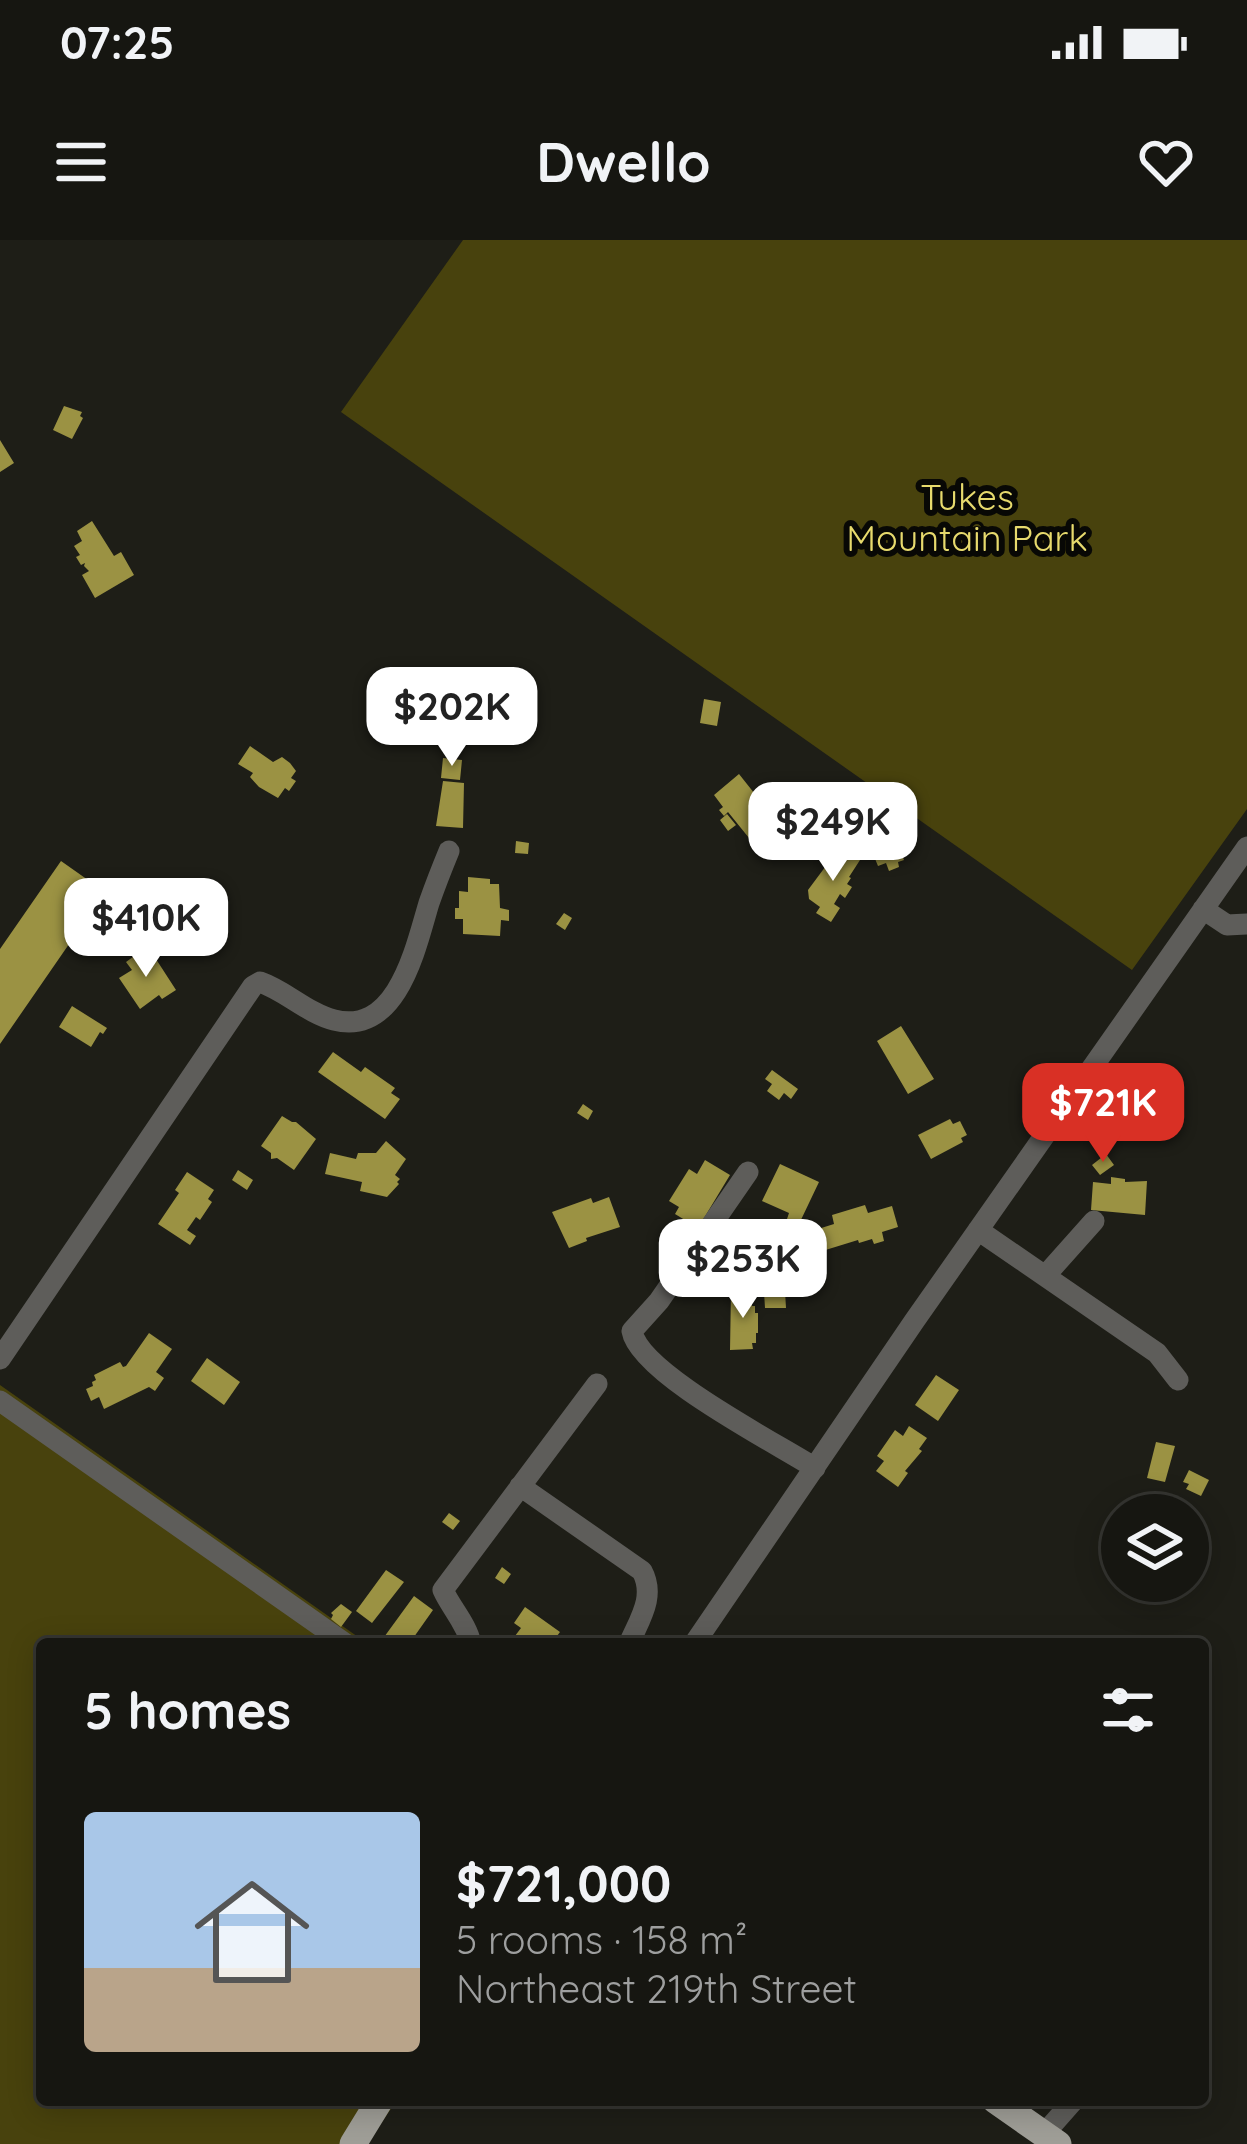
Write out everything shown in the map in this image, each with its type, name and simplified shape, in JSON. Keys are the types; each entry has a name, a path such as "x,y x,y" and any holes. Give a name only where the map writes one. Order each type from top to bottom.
{"main road":[{"path":"353,2144 376,2106"},
{"path":"1004,2106 1051,2139"}],"street":[{"path":"698,1638 1247,847"},
{"path":"0,1359 244,997 260,982 311,1010 348,1021 384,1007 410,964 449,851"},
{"path":"1203,909 1227,925 1247,924"},
{"path":"748,1172 659,1301 632,1330 634,1342 676,1382 815,1468"},
{"path":"1046,1276 1094,1221"},
{"path":"978,1230 1157,1353 1178,1379"},
{"path":"470,1638 443,1590 597,1384"},
{"path":"0,1401 337,1638"},
{"path":"520,1486 642,1571 647,1603 631,1638"},
{"path":"1051,2139 1070,2106"}],"green space":[{"name":"Tukes Mountain Park","path":"463,240 1247,240 1247,809 1132,970 341,412"},
{"path":"0,1385 359,1638 36,1638 36,2106 393,2106 367,2144 0,2144"}],"building":[{"path":"64,406 82,412 72,439 53,430"},
{"path":"0,440 14,463 0,472"},
{"path":"92,521 114,556 121,552 134,575 95,598 82,575 89,571 76,557 80,555 74,546 82,541 77,531"},
{"path":"704,699 721,702 717,726 700,723"},
{"path":"250,746 273,762 282,757 290,763 296,771 291,778 296,781 289,791 285,788 278,798 259,787 250,777 253,773 238,764"},
{"path":"443,758 462,760 460,780 441,778"},
{"path":"739,774 774,818 766,833 762,828 749,838 728,812 724,816 719,810 723,807 714,795"},
{"path":"443,781 464,783 463,828 436,826"},
{"path":"727,814 736,825 728,831 720,820"},
{"path":"887,817 904,860 889,871 886,863 878,866 869,844 877,841 870,824"},
{"path":"516,841 529,843 528,854 515,853"},
{"path":"840,847 860,860 849,877 847,884 852,887 834,904 840,908 831,922 816,913 820,907 809,899 808,890"},
{"path":"61,861 105,892 0,1044 0,949"},
{"path":"468,877 499,884 500,908 509,910 509,921 501,920 500,936 463,934 463,919 455,919 455,908 459,908 459,891 468,892"},
{"path":"564,913 572,918 565,930 556,924"},
{"path":"183,928 195,937 190,944 177,935"},
{"path":"141,951 147,961 154,956 176,990 140,1009 119,978 132,970 126,962"},
{"path":"72,1006 107,1028 91,1047 59,1027"},
{"path":"901,1026 934,1079 908,1094 877,1041"},
{"path":"333,1052 395,1088 391,1093 400,1099 385,1119 318,1072"},
{"path":"772,1070 798,1089 791,1099 784,1093 779,1100 767,1091 772,1084 765,1079"},
{"path":"583,1104 593,1111 588,1120 577,1113"},
{"path":"282,1116 316,1139 294,1170 271,1159 271,1153 261,1146"},
{"path":"950,1119 953,1124 960,1121 967,1135 961,1138 963,1142 931,1159 918,1135"},
{"path":"386,1141 406,1159 395,1175 399,1184 387,1197 360,1191 362,1182 325,1174 330,1153 356,1159 358,1153 376,1153"},
{"path":"1106,1154 1114,1165 1100,1175 1092,1165"},
{"path":"705,1160 730,1175 698,1228 675,1214 679,1207 669,1201 689,1169 697,1174"},
{"path":"780,1164 819,1182 799,1224 787,1219 789,1213 762,1201"},
{"path":"238,1170 253,1180 247,1190 232,1180"},
{"path":"187,1172 214,1190 200,1220 196,1217 187,1230 196,1236 190,1245 158,1224"},
{"path":"1111,1177 1147,1181 1145,1215 1091,1210 1093,1182 1111,1184"},
{"path":"609,1197 620,1227 569,1248 552,1212 591,1198 593,1203"},
{"path":"865,1205 868,1213 892,1206 898,1227 882,1232 884,1241 858,1240 806,1256 799,1235 834,1224 832,1215"},
{"path":"731,1291 752,1291 752,1306 758,1313 753,1349 730,1350"},
{"path":"785,1291 786,1308 765,1308 764,1292"},
{"path":"149,1333 172,1349 156,1372 164,1378 155,1391 149,1387 104,1409 99,1397 91,1401 86,1389 93,1386 94,1375 120,1362 126,1366"},
{"path":"207,1358 240,1382 224,1405 191,1381"},
{"path":"936,1375 959,1390 938,1421 915,1405"},
{"path":"909,1426 927,1438 898,1487 876,1471 884,1461 877,1456 895,1430 903,1436"},
{"path":"1156,1442 1175,1446 1165,1482 1147,1478"},
{"path":"1189,1470 1209,1480 1202,1494 1186,1489 1189,1484 1183,1482"},
{"path":"449,1513 460,1521 453,1530 442,1522"},
{"path":"502,1567 511,1574 504,1584 495,1578"},
{"path":"386,1570 404,1582 372,1623 356,1611"},
{"path":"414,1596 433,1610 413,1638 383,1638"},
{"path":"341,1604 352,1612 341,1627 331,1613"},
{"path":"525,1607 560,1632 560,1638 518,1638 521,1628 514,1623"}]}
